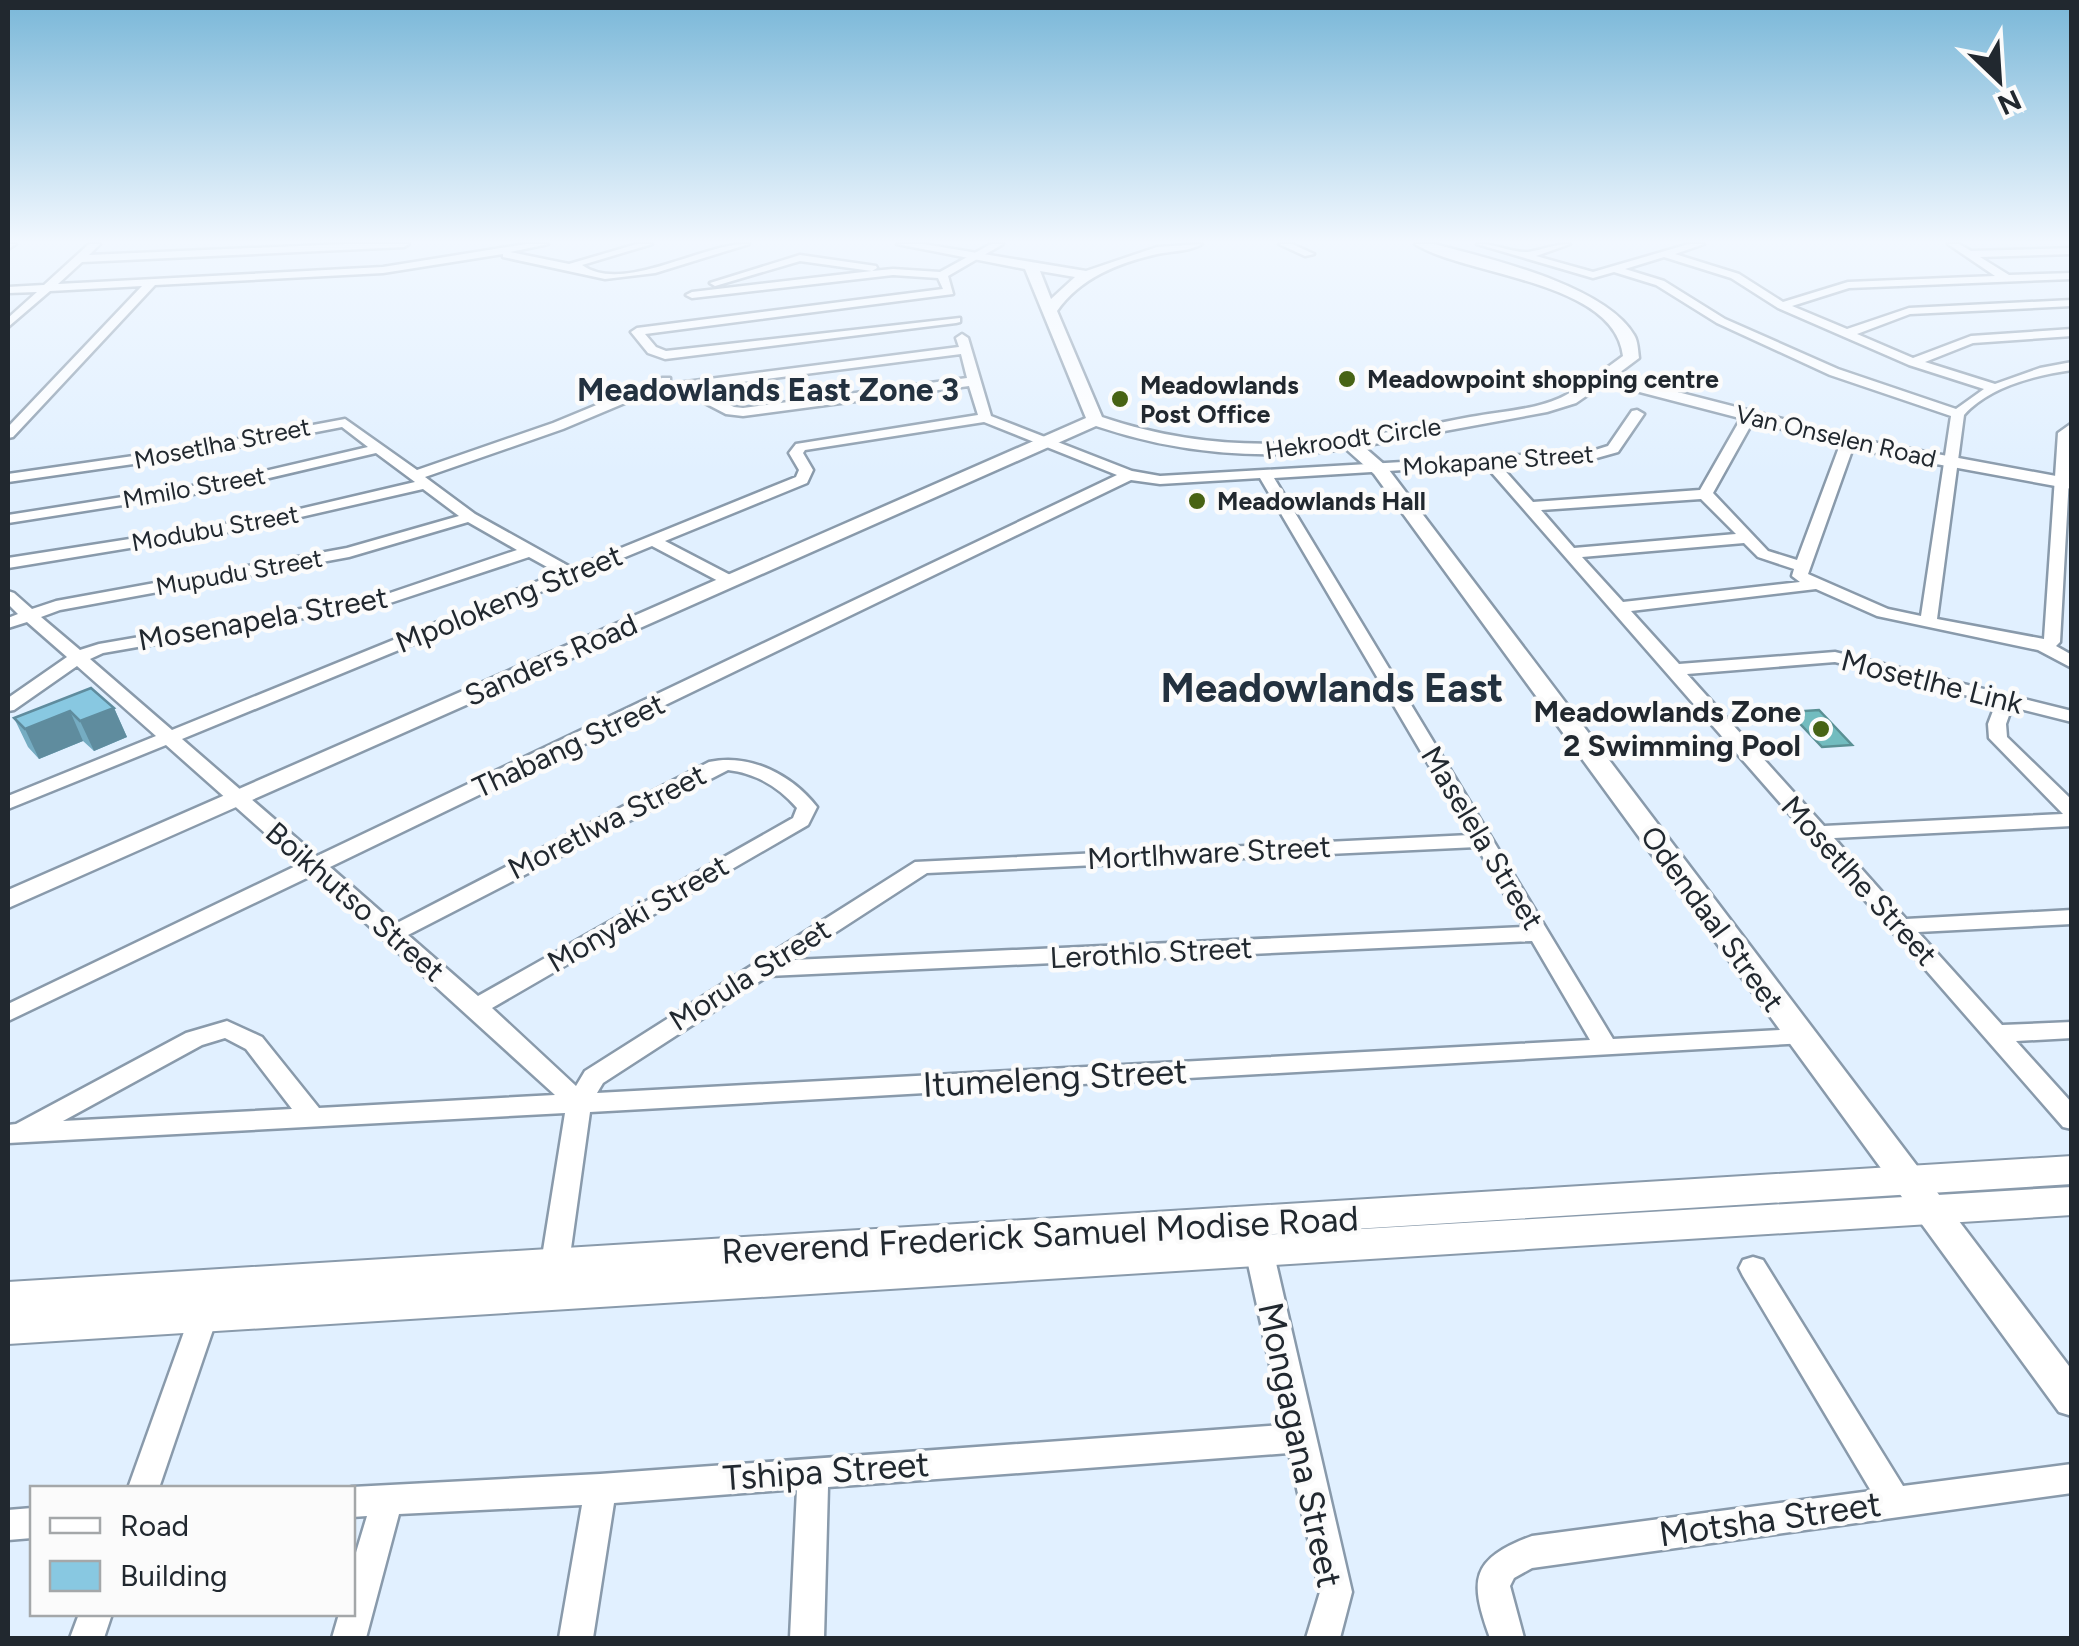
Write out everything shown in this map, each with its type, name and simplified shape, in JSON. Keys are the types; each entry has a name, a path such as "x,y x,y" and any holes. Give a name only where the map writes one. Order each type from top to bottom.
{"main road":[{"name":"Reverend Frederick Samuel Modise Road","path":"8,1327 1259,1250 1919,1196 2072,1170"},
{"name":"Reverend Frederick Samuel Modise Road","path":"8,1298 555,1263 1919,1196 2072,1201"}],"street":[{"path":"8,434 115,321"},
{"path":"724,321 637,332 658,354 949,321"},
{"path":"956,321 985,418"},
{"path":"1052,321 1094,420"},
{"name":"Hekroodt Circle","path":"1094,420 1144,440 1192,450 1276,451 1557,405 1604,378 1633,354 1622,326 1614,321"},
{"path":"1723,321 1834,372 1958,414"},
{"path":"1815,321 1914,362 1998,389"},
{"path":"1845,334 1885,321"},
{"path":"1914,362 1978,338 2072,332"},
{"name":"Modubu Street","path":"8,563 268,520 418,481 673,384 966,350"},
{"path":"1928,623 1954,463 1958,414 1965,404 1998,389 2048,368 2072,366"},
{"name":"Van Onselen Road","path":"1604,378 1848,442 2068,483"},
{"path":"673,384 739,412 975,382"},
{"name":"Mokapane Street","path":"985,418 1130,475 1160,480 1607,452 1637,414"},
{"path":"1705,494 1748,416"},
{"name":"Mpolokeng Street","path":"8,803 802,480 806,470 796,452 801,447 985,418"},
{"name":"Sanders Road","path":"8,900 1094,420"},
{"name":"Mosetlha Street","path":"8,478 196,451 328,423 349,424 418,481 470,517 571,574"},
{"path":"2043,646 2052,642 2068,483 2065,433 2072,427"},
{"name":"Odendaal Street","path":"1348,442 1378,467 1798,1037 2072,1400"},
{"path":"1848,442 1800,576 1859,605 2043,646 2072,663"},
{"name":"Mmilo Street","path":"8,518 218,486 378,448"},
{"name":"Mosetlhe Street","path":"1489,461 2072,1120"},
{"name":"Thabang Street","path":"8,1013 1130,475"},
{"name":"Maselela Street","path":"1265,475 1607,1048"},
{"path":"1528,507 1705,494"},
{"path":"1705,494 1764,554 1802,567"},
{"name":"Mupudu Street","path":"8,623 28,613 349,552 470,517"},
{"path":"1569,553 1747,538"},
{"path":"652,541 730,582"},
{"name":"Mosenapela Street","path":"8,706 77,658 112,646 390,598 530,552"},
{"path":"1618,608 1812,584"},
{"name":"Boikhutso Street","path":"8,596 476,1007 579,1104"},
{"name":"Mosetlhe Link","path":"1672,670 1835,656 2072,717"},
{"path":"2006,700 1997,724 1998,738 2072,816"},
{"name":"Moretlwa Street","path":"391,935 716,766 741,765 790,790 807,807 800,821"},
{"path":"1816,834 2072,816"},
{"name":"Monyaki Street","path":"476,1007 800,821"},
{"name":"Mortlhware Street","path":"936,865 1483,840"},
{"name":"Morula Street","path":"579,1104 602,1069 910,872 936,865"},
{"path":"1899,926 2072,917"},
{"name":"Lerothlo Street","path":"762,969 1540,933"},
{"name":"Itumeleng Street","path":"13,1134 194,1039 227,1029 254,1043 312,1117"},
{"path":"1998,1034 2072,1030"},
{"name":"Itumeleng Street","path":"13,1134 1798,1037"},
{"path":"555,1263 579,1104"},
{"name":"Mongagana Street","path":"1259,1250 1336,1592 1323,1638"},
{"path":"1753,1268 1894,1501"},
{"path":"144,1486 204,1315"},
{"name":"Tshipa Street","path":"355,1502 600,1489 1300,1438"},
{"path":"807,1638 813,1472"},
{"name":"Motsha Street","path":"1507,1638 1491,1595 1502,1567 1532,1552 2072,1478"},
{"path":"576,1638 600,1489"},
{"path":"349,1638 387,1500"}],"shaded area":[{"name":"Meadowlands Zone 2 Swimming Pool","path":"1819,710 1852,745 1822,747 1789,712"}],"building":[{"path":"91,688 114,708 80,721 70,711 25,729 14,718"}],"place":[{"name":"Meadowpoint shopping centre","path":"1347,379"},
{"name":"Meadowlands Post Office","path":"1120,399"},
{"name":"Meadowlands Hall","path":"1197,501"},
{"name":"Meadowlands Zone 2 Swimming Pool","path":"1821,729"}],"district":[{"name":"Meadowlands East Zone 3","path":"768,390"},
{"name":"Meadowlands East","path":"1332,688"}]}
